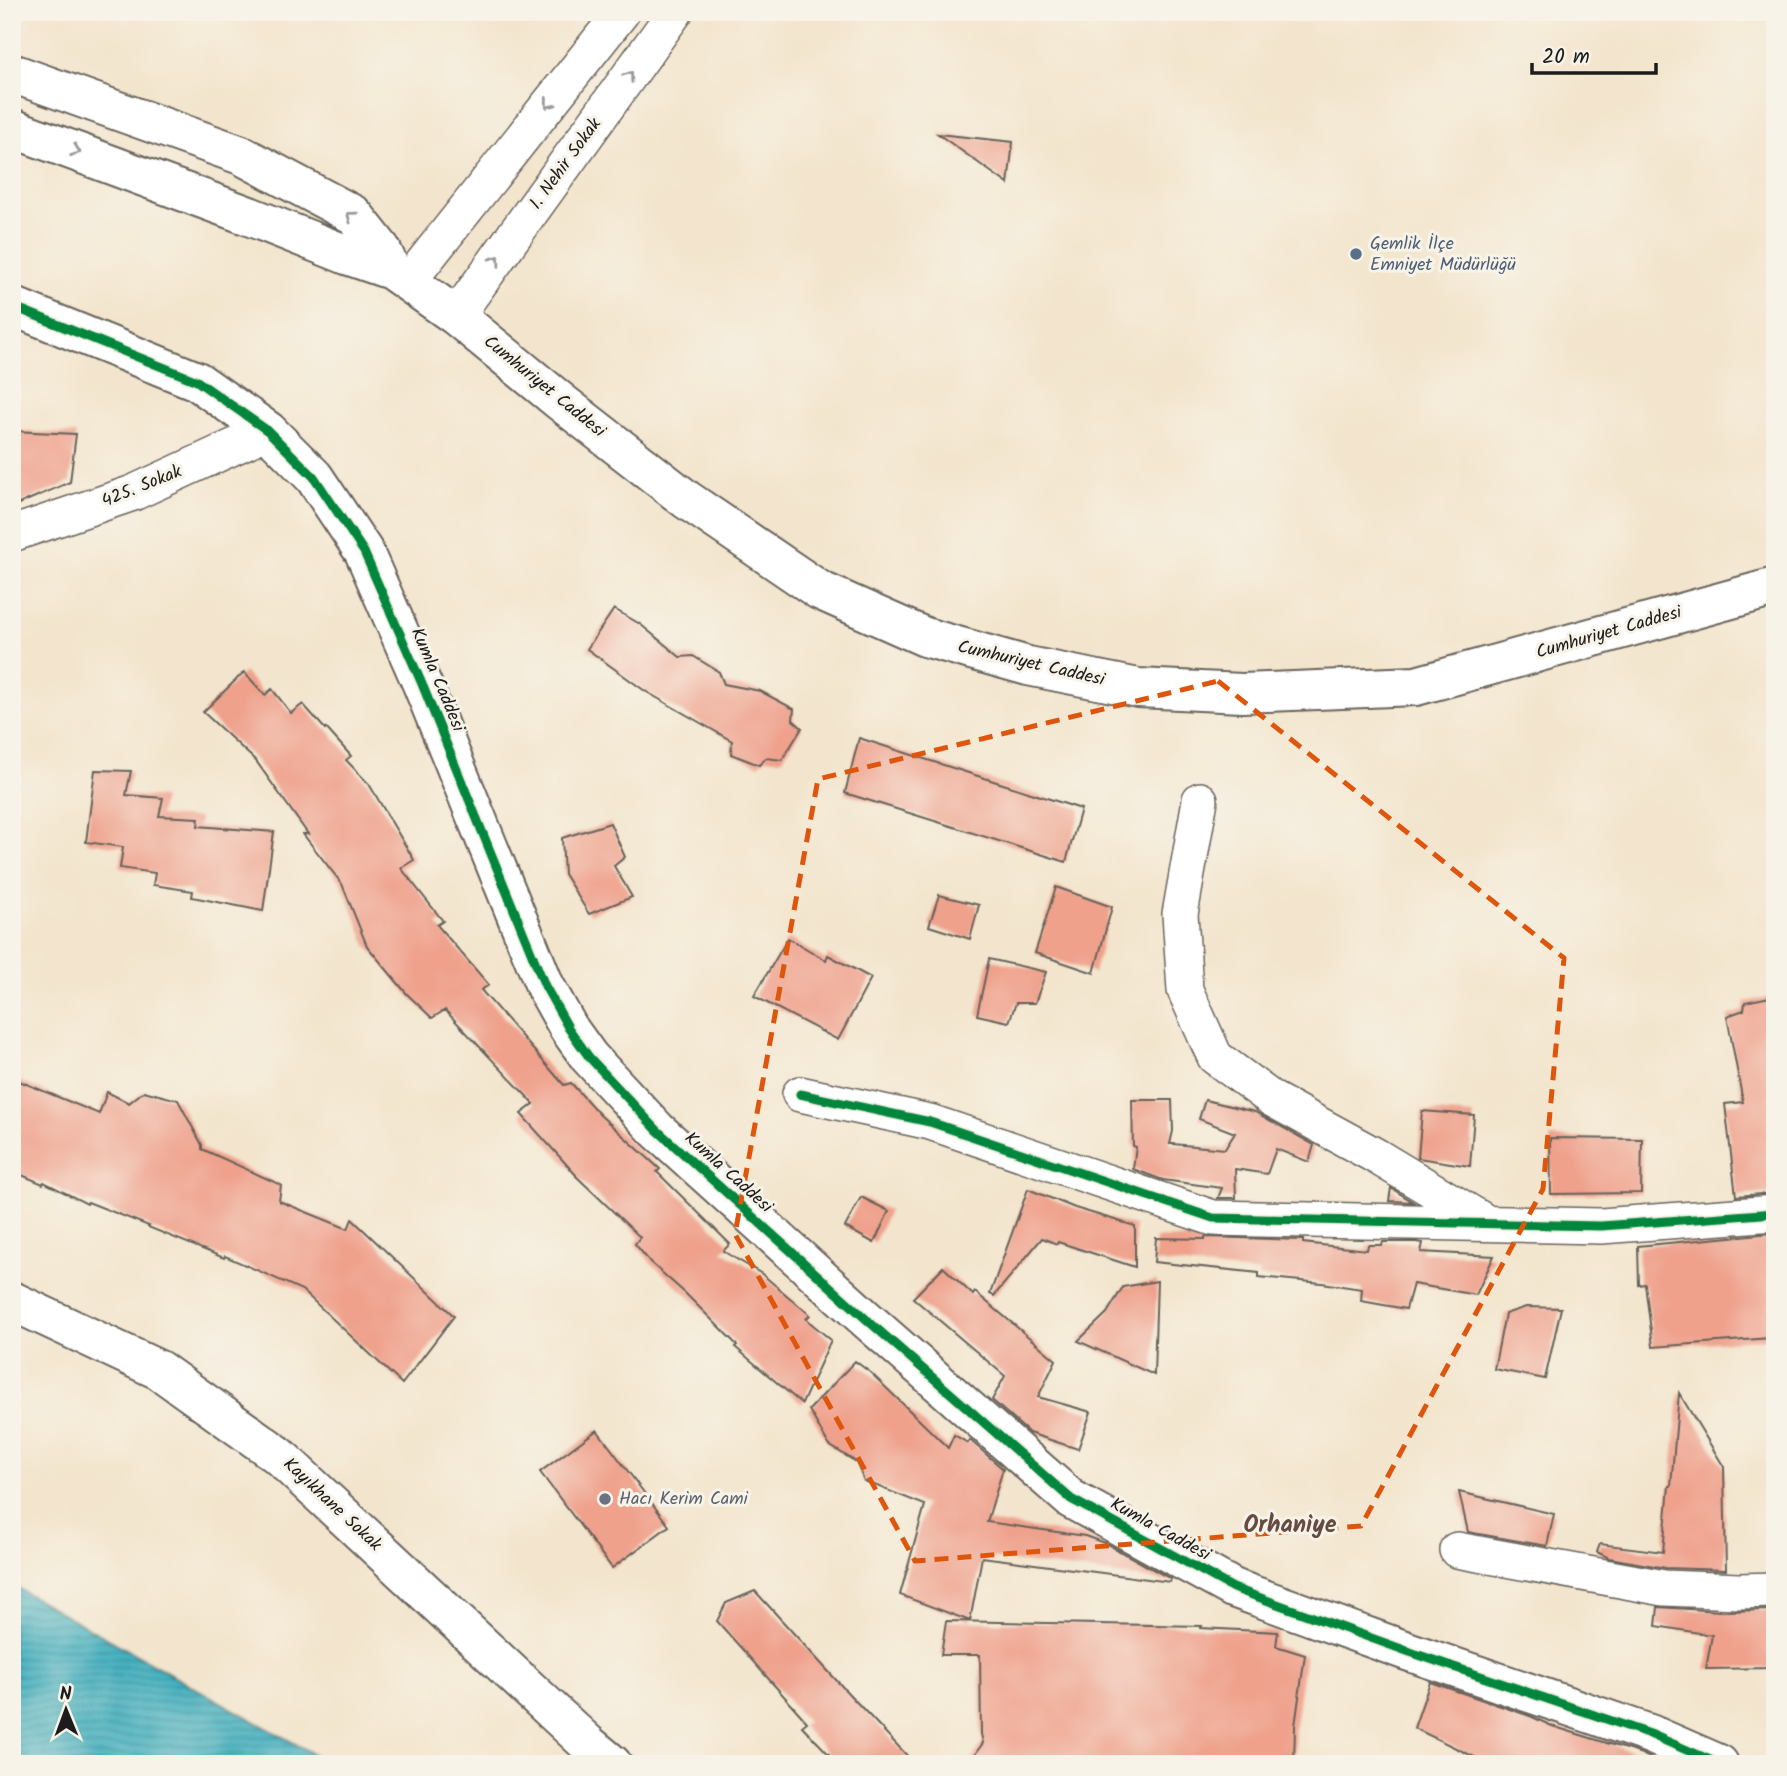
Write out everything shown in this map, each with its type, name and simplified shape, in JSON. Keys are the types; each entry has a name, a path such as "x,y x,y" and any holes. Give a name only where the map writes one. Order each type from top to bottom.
{"street":[{"path":"400,276 622,12"},
{"name":"1. Nehir Sokak","path":"456,316 675,12"},
{"path":"12,73 241,155 354,215 400,276"},
{"path":"12,91 71,112 153,123"},
{"path":"12,128 237,211 400,276"},
{"name":"Cumhuriyet Caddesi","path":"400,276 456,316 687,500 819,590 925,637 1028,666 1138,688 1242,693 1416,686 1775,587"},
{"name":"Kumla Caddesi","path":"12,306 197,381 268,431 314,477 364,552 422,684 545,986 569,1029 589,1057 657,1130 1071,1499 1233,1588 1406,1651 1650,1734 1719,1764"},
{"name":"425. Sokak","path":"12,534 133,493 268,431"},
{"path":"1200,800 1180,914 1185,990 1215,1057 1272,1099 1376,1156 1489,1224"},
{"path":"800,1094 930,1122 1213,1218 1601,1226 1775,1213"},
{"name":"Kayıkhane Sokak","path":"12,1301 159,1370 278,1455 612,1764"},
{"path":"1457,1550 1664,1588 1775,1590"}],"highlighted area":[{"path":"1218,681 1564,958 1543,1189 1361,1526 915,1561 735,1234 818,779"}],"water":[{"path":"12,1585 331,1764 12,1764"}],"building":[{"path":"938,134 1013,142 1008,184"},
{"path":"12,431 76,434 70,482 12,507"},
{"path":"614,609 640,624 680,657 693,656 719,672 724,684 760,691 794,709 793,720 802,728 782,760 766,758 759,765 731,754 732,741 645,691 587,649"},
{"path":"244,672 265,695 272,689 291,713 303,704 351,756 346,760 369,784 414,860 401,868 443,921 437,925 489,985 481,990 564,1085 571,1083 600,1115 660,1169 657,1172 730,1244 723,1251 762,1274 810,1315 806,1319 831,1340 802,1404 735,1347 737,1345 685,1293 650,1262 635,1244 640,1237 576,1176 521,1114 534,1104 445,1010 432,1018 407,994 367,946 342,884 303,834 308,834 256,761 203,712"},
{"path":"859,738 1081,809 1066,862 845,793"},
{"path":"95,770 131,771 126,795 163,798 159,816 199,818 198,826 274,832 263,911 192,897 193,891 153,885 155,873 120,868 123,847 86,842"},
{"path":"610,823 625,857 614,866 632,897 589,914 564,874 562,838"},
{"path":"1056,887 1112,907 1094,973 1035,953"},
{"path":"939,895 979,905 970,939 929,926"},
{"path":"788,938 826,960 828,955 871,978 838,1040 754,996"},
{"path":"989,959 1046,972 1035,1003 1016,1003 1009,1022 977,1015"},
{"path":"1775,996 1775,1193 1736,1196 1725,1104 1743,1102 1727,1016 1744,1010 1745,1002"},
{"path":"12,1078 99,1114 107,1092 129,1103 144,1091 178,1100 202,1149 281,1185 279,1201 348,1229 352,1219 454,1316 402,1384 302,1290 225,1256 224,1258 88,1202 87,1204 44,1182 43,1184 12,1171"},
{"path":"1132,1100 1172,1100 1173,1131 1170,1144 1225,1149 1235,1133 1199,1119 1205,1100 1255,1112 1314,1145 1309,1162 1276,1149 1267,1174 1235,1169 1236,1198 1218,1198 1222,1188 1163,1180 1133,1169 1136,1147 1133,1146"},
{"path":"1422,1111 1474,1115 1470,1166 1418,1158"},
{"path":"1550,1138 1642,1139 1641,1193 1551,1194"},
{"path":"1391,1188 1413,1202 1389,1201"},
{"path":"1028,1189 1075,1208 1135,1226 1135,1267 1042,1238 994,1296 990,1294"},
{"path":"861,1197 889,1211 874,1243 845,1227"},
{"path":"1771,1233 1775,1268 1775,1330 1769,1330 1770,1338 1653,1347 1645,1284 1639,1285 1638,1246"},
{"path":"1156,1238 1303,1240 1303,1243 1367,1250 1368,1245 1382,1245 1383,1242 1417,1242 1423,1243 1421,1252 1494,1256 1476,1295 1413,1284 1406,1309 1361,1301 1362,1289 1259,1277 1259,1273 1154,1262"},
{"path":"943,1267 973,1295 975,1292 1056,1360 1038,1397 1091,1412 1078,1449 1029,1433 992,1400 1005,1376 913,1298"},
{"path":"1157,1281 1154,1375 1078,1341 1107,1313 1123,1287"},
{"path":"1526,1307 1561,1308 1545,1379 1494,1369 1505,1314"},
{"path":"855,1361 871,1373 948,1448 954,1435 968,1443 970,1440 1003,1469 987,1522 1085,1536 1107,1544 1171,1579 1170,1582 982,1557 970,1621 900,1595 925,1505 864,1481 856,1462 829,1445 809,1410"},
{"path":"1679,1393 1724,1467 1726,1570 1666,1568 1609,1558 1597,1552 1600,1544 1663,1552"},
{"name":"Hacı Kerim Cami","path":"597,1430 669,1526 612,1568 540,1472"},
{"path":"1459,1492 1554,1514 1547,1546 1468,1532"},
{"path":"755,1591 915,1764 838,1764 802,1726 807,1722 717,1621 726,1603"},
{"path":"1658,1607 1720,1611 1775,1610 1775,1668 1706,1669 1712,1635 1656,1626"},
{"path":"946,1621 1202,1626 1201,1628 1278,1632 1276,1646 1305,1655 1295,1726 1294,1764 968,1764 983,1743 980,1655 941,1655"},
{"path":"1430,1682 1552,1726 1642,1754 1650,1758 1649,1764 1489,1764 1414,1728"}],"cycle path":[{"path":"12,306 197,381 268,431 314,477 364,552 422,684 545,986 569,1029 589,1057 657,1130 1071,1499 1233,1588 1650,1734 1719,1764"},
{"path":"800,1094 930,1122 1213,1218 1601,1226 1775,1213"}],"place":[{"name":"Gemlik İlçe Emniyet Müdürlüğü","path":"1356,254"},
{"name":"Hacı Kerim Cami","path":"605,1499"}],"district":[{"name":"Orhaniye","path":"1290,1525"}]}
